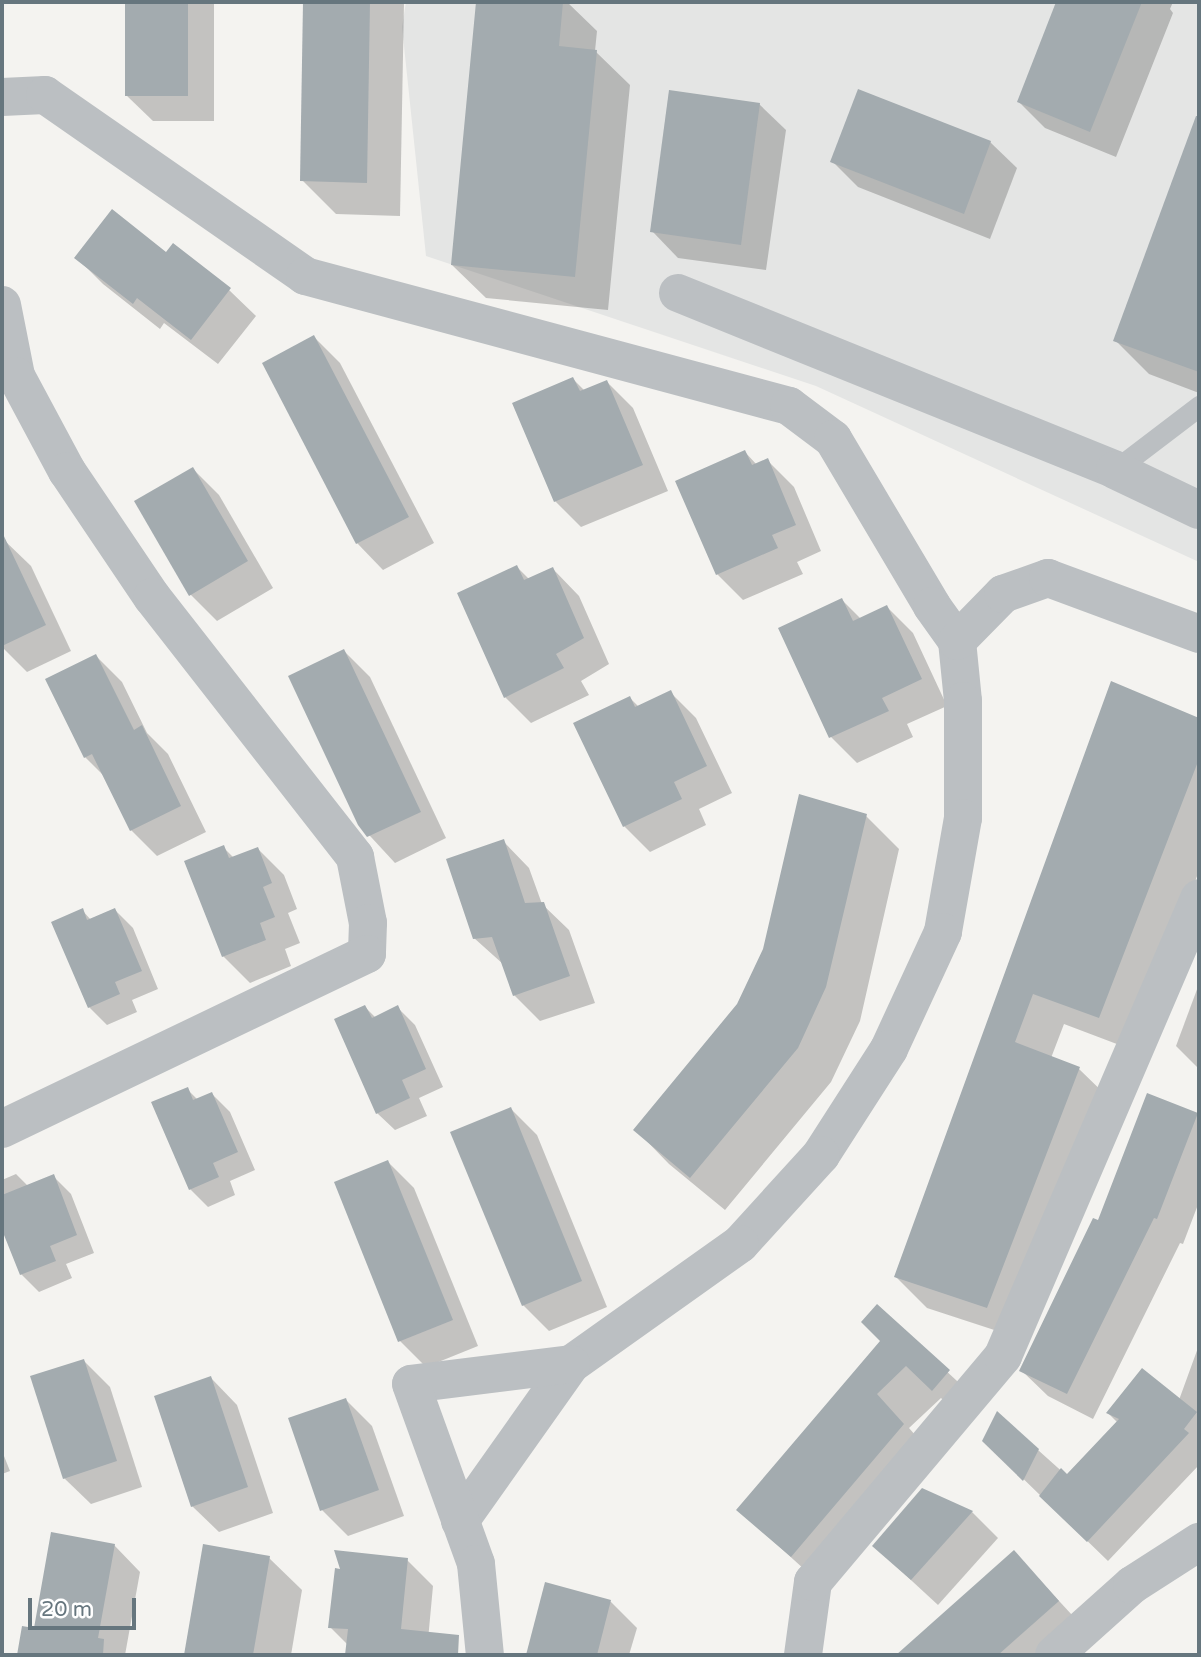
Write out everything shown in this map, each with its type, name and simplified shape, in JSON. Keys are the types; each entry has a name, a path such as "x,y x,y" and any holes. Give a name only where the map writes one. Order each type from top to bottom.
{"street":[{"path":"2,97 45,95 305,276 789,406 833,439 932,606 957,641 964,701 963,818 943,932 890,1049 821,1155 740,1244 572,1364 460,1521"},
{"path":"678,293 1115,470 1199,510"},
{"path":"2,305 16,376 67,471 152,597 355,858 368,923 367,954 2,1129"},
{"path":"957,641 1003,594 1048,578 1199,634"},
{"path":"803,1655 813,1582 1003,1356 1199,898"},
{"path":"485,1655 476,1564 411,1384 572,1364"},
{"path":"1054,1655 1132,1585 1199,1542"}],"lane":[{"path":"1115,470 1199,406"}],"shaded area":[{"path":"406,2 1199,2 1199,562 816,386 426,256 402,27"}],"building":[{"path":"125,2 188,2 188,96 125,96"},
{"path":"303,2 370,2 367,183 300,181"},
{"path":"476,2 563,2 559,46 597,50 575,277 451,265"},
{"path":"1056,2 1142,2 1090,132 1017,102"},
{"path":"858,89 991,141 964,214 830,162"},
{"path":"669,90 760,103 741,245 650,232"},
{"path":"1196,116 1199,116 1199,372 1113,341"},
{"path":"112,209 166,252 173,243 231,288 191,340 137,298 133,304 74,258"},
{"path":"314,335 409,517 356,544 262,363"},
{"path":"573,377 580,391 607,380 643,465 554,502 512,403"},
{"path":"745,450 752,465 768,458 796,525 772,535 778,548 716,575 675,481"},
{"path":"193,467 248,561 189,596 134,501"},
{"path":"2,532 46,625 2,646"},
{"path":"517,565 524,580 553,567 584,638 556,654 564,668 504,698 457,593"},
{"path":"842,598 853,621 887,605 922,679 882,698 889,711 829,738 778,628"},
{"path":"344,649 421,812 367,837 358,825 288,676"},
{"path":"96,654 134,730 142,725 181,806 130,831 92,754 84,758 45,679"},
{"path":"1111,681 1199,718 1199,759 1099,1018 1033,994 1015,1042 1080,1067 987,1308 894,1277"},
{"path":"671,690 707,766 674,782 682,799 623,827 573,723 630,696 635,707"},
{"path":"799,794 867,814 826,987 798,1048 690,1178 633,1130 737,1004 763,949"},
{"path":"504,839 525,903 544,902 570,976 513,996 492,937 473,939 446,859"},
{"path":"224,845 229,858 258,847 272,883 263,887 275,917 260,923 266,940 222,957 184,861"},
{"path":"83,908 87,920 115,908 142,971 115,982 120,994 88,1008 51,922"},
{"path":"365,1005 372,1018 398,1005 426,1069 402,1080 410,1098 376,1114 334,1019"},
{"path":"188,1087 193,1100 212,1092 238,1152 213,1163 219,1177 189,1190 151,1102"},
{"path":"1147,1093 1198,1113 1157,1219 1154,1218 1067,1394 1019,1371 1093,1218 1098,1220"},
{"path":"511,1107 582,1281 522,1306 450,1132"},
{"path":"388,1160 453,1320 398,1342 334,1182"},
{"path":"54,1174 77,1235 50,1246 56,1261 20,1275 2,1230 2,1195"},
{"path":"877,1304 950,1370 932,1391 906,1366 877,1394 904,1424 791,1557 736,1510 880,1341 861,1322"},
{"path":"84,1359 117,1461 63,1479 30,1376"},
{"path":"1142,1368 1197,1412 1184,1429 1189,1433 1087,1542 1039,1496 1061,1468 1067,1474 1119,1419 1106,1413"},
{"path":"211,1376 248,1487 191,1507 154,1396"},
{"path":"346,1398 379,1490 320,1511 288,1418"},
{"path":"997,1411 1039,1449 1023,1481 982,1441"},
{"path":"922,1488 973,1511 911,1580 872,1546"},
{"path":"51,1532 115,1544 98,1638 104,1639 103,1655 17,1655 22,1626 34,1628"},
{"path":"203,1544 270,1556 253,1655 184,1655"},
{"path":"334,1550 408,1558 401,1629 459,1635 458,1655 345,1655 348,1629 328,1628 335,1568 340,1569"},
{"path":"1014,1550 1059,1601 998,1655 896,1655"},
{"path":"545,1582 611,1600 597,1655 526,1655"}]}
